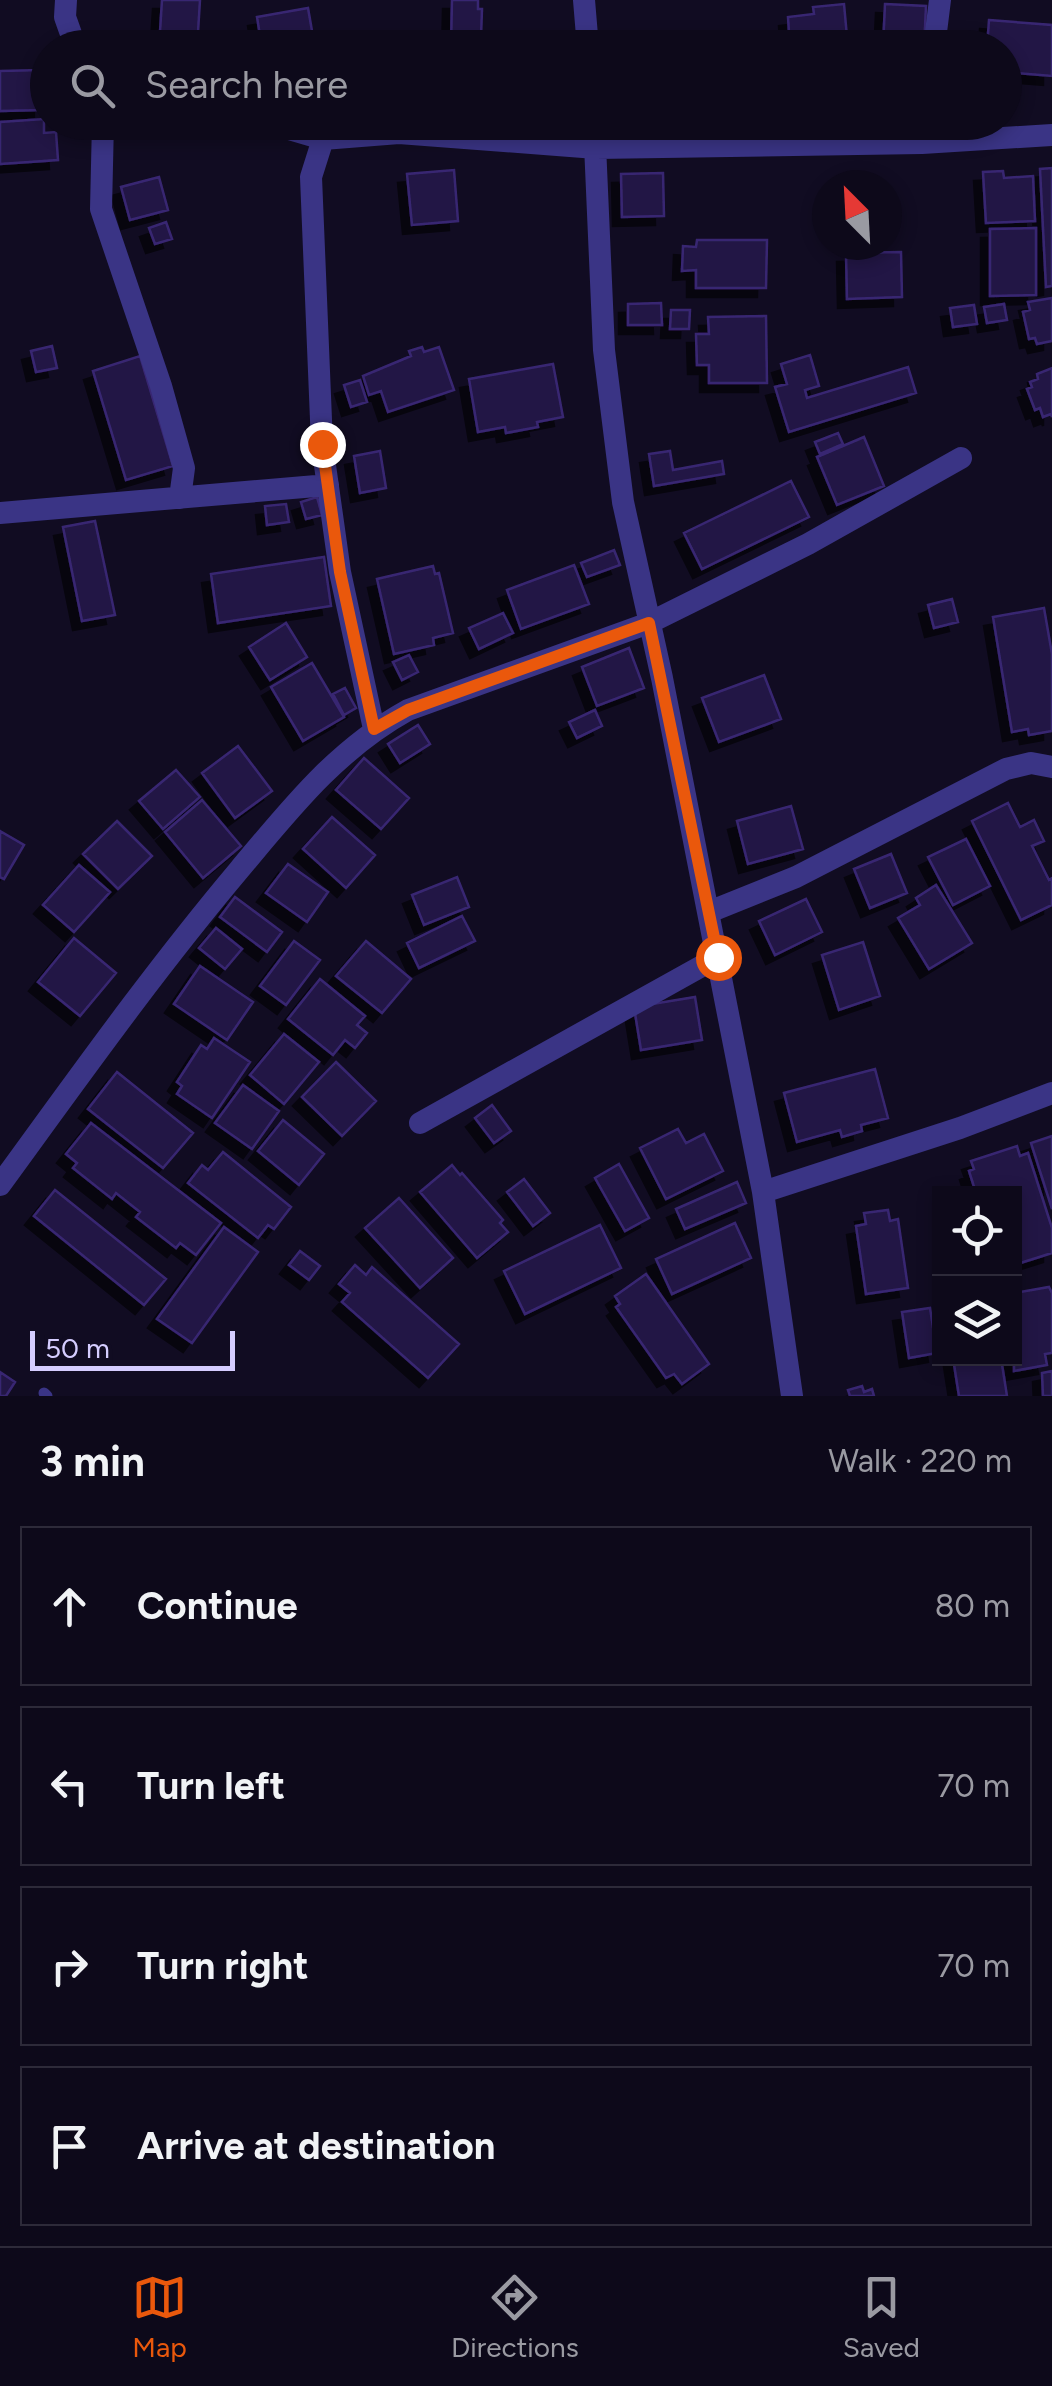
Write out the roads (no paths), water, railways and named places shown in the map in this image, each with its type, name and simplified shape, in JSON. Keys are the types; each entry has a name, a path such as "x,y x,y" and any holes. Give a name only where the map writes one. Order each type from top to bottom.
{"street":[{"path":"66,0 65,17 70,30"},
{"path":"584,0 586,30"},
{"path":"936,30 940,0"},
{"path":"1022,134 1052,135"},
{"path":"103,140 101,208 161,386 184,468 180,498"},
{"path":"323,140 311,178 322,444 340,572 374,729"},
{"path":"490,140 596,148 760,140"},
{"path":"595,140 604,350 623,502 763,1192 792,1396"},
{"path":"0,1185 188,931 295,804 342,754 374,729 408,710 649,623 808,544 961,458"},
{"path":"0,513 328,485"},
{"path":"709,912 796,878 1006,768 1030,762 1052,767"},
{"path":"420,1123 718,957"},
{"path":"763,1192 960,1128 1052,1093"}]}
